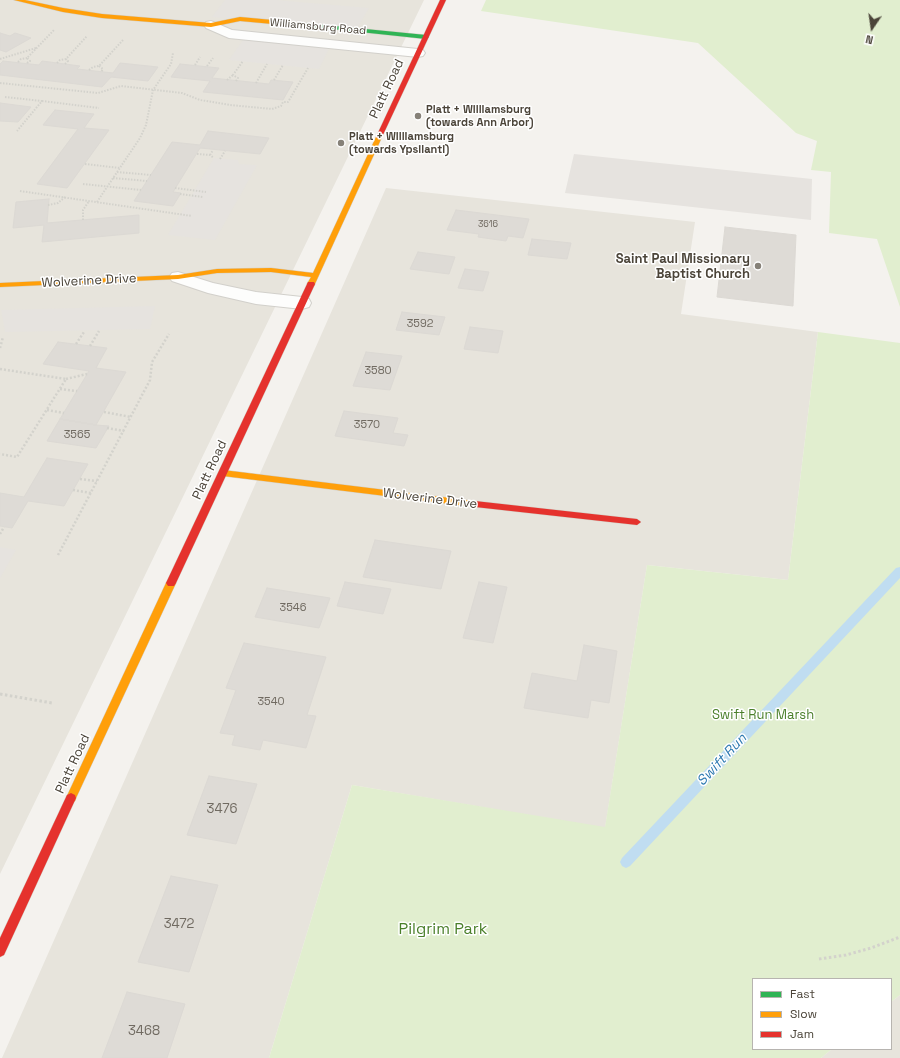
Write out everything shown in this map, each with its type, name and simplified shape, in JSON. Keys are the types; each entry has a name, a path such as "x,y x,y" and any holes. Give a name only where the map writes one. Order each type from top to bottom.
{"main road":[{"name":"Williamsburg Road","path":"17,0 63,10 102,16 211,25 240,19 426,37"},
{"name":"Platt Road","path":"0,951 443,0"},
{"name":"Wolverine Drive","path":"0,285 178,277 218,271 271,270 315,275"},
{"name":"Wolverine Drive","path":"223,473 396,495 637,522"}],"street":[{"name":"Williamsburg Road","path":"211,25 229,34 418,53"},
{"name":"Wolverine Drive","path":"178,277 208,288 256,298 302,303"}],"path":[{"path":"18,62 21,59 27,58 54,30"},
{"path":"65,64 68,61 66,59 88,34"},
{"path":"90,70 93,67 99,66 123,39"},
{"path":"0,59 37,48"},
{"path":"97,202 140,138 146,125 153,90 171,64 173,53"},
{"path":"194,65 200,57"},
{"path":"27,58 30,60 27,64"},
{"path":"207,66 213,58"},
{"path":"57,63 60,60 66,59"},
{"path":"227,80 229,76 234,76 243,61"},
{"path":"256,83 267,64"},
{"path":"274,80 284,65"},
{"path":"99,66 103,69 101,72"},
{"path":"0,83 98,93 121,86 182,93 200,100 230,105 272,109 281,106 283,102 288,102 308,68"},
{"path":"234,76 238,78 236,81"},
{"path":"5,97 98,108"},
{"path":"17,131 42,101"},
{"path":"210,155 213,150"},
{"path":"220,159 225,151"},
{"path":"196,154 210,155 214,158"},
{"path":"84,164 120,168"},
{"path":"117,172 150,175"},
{"path":"113,178 147,181"},
{"path":"83,184 141,190"},
{"path":"175,188 206,192"},
{"path":"20,191 192,216"},
{"path":"180,194 203,197"},
{"path":"48,204 58,204 65,197"},
{"path":"83,220 82,210 89,201"},
{"path":"90,346 99,331"},
{"path":"76,344 84,332"},
{"path":"58,555 150,380 152,362 169,334"},
{"path":"0,348 3,337"},
{"path":"0,369 66,379 87,374"},
{"path":"0,454 17,457 66,379"},
{"path":"60,388 77,391"},
{"path":"46,410 64,413"},
{"path":"104,412 131,416"},
{"path":"107,428 124,430"},
{"path":"80,479 97,481"},
{"path":"73,490 91,494"},
{"path":"0,534 4,527"},
{"path":"0,694 52,703"},
{"path":"819,958 871,948 900,937"}],"shaded area":[{"path":"0,0 424,0 0,874"},
{"path":"225,0 275,0 369,8 356,30 212,17"},
{"path":"246,36 331,44 319,69 229,60"},
{"path":"574,154 812,179 811,220 565,193"},
{"path":"214,158 238,160 239,164 257,165 215,240 168,235"},
{"path":"386,188 695,222 681,314 818,332 788,580 647,565 605,828 352,785 269,1058 2,1058"},
{"path":"155,306 150,329 5,332 1,310"},
{"path":"0,547 16,550 0,578"},
{"path":"900,995 900,1058 821,1058 831,1050 892,1050 892,1001"}],"green space":[{"path":"486,0 900,0 900,307 877,239 829,233 831,172 811,170 817,141 796,133 698,43 481,11"},
{"path":"818,332 900,343 900,995 892,1001 892,978 752,978 752,1050 831,1050 821,1058 269,1058 352,785 605,827 647,565 788,580"}],"building":[{"path":"0,33 10,36 15,33 31,38 6,52 0,50"},
{"path":"3,61 39,65 42,61 80,66 77,69 113,73 120,63 158,67 148,81 111,77 102,87 0,75 0,64"},
{"path":"180,64 219,68 212,78 269,84 271,80 293,82 283,100 203,92 210,81 171,77"},
{"path":"0,103 31,107 18,122 0,121"},
{"path":"55,110 94,114 84,128 109,130 67,188 37,184 78,129 43,125"},
{"path":"208,131 269,138 260,154 200,148 173,192 181,193 173,206 134,201 172,142 200,145"},
{"path":"49,199 47,223 139,215 139,233 42,242 44,225 13,228 16,202"},
{"path":"456,210 529,219 523,238 508,236 506,241 478,237 479,234 447,230"},
{"name":"Saint Paul Missionary Baptist Church","path":"725,227 796,235 793,306 717,297"},
{"path":"532,239 571,243 567,259 528,255"},
{"path":"418,252 455,257 449,274 410,269"},
{"path":"465,269 489,272 483,291 458,288"},
{"path":"402,312 445,317 439,335 396,330"},
{"path":"470,327 503,331 498,353 464,349"},
{"path":"58,342 107,348 96,368 126,372 96,425 60,419 89,371 43,364"},
{"path":"366,352 402,356 390,390 353,386"},
{"path":"344,411 398,418 393,433 408,435 404,446 335,436"},
{"path":"60,419 109,426 96,448 47,441"},
{"path":"47,458 88,464 64,506 28,501 12,528 0,526 0,493 24,497"},
{"path":"375,540 451,551 441,589 363,577"},
{"path":"345,582 391,589 383,614 337,606"},
{"path":"479,582 507,587 493,643 463,638"},
{"path":"267,588 330,598 319,628 255,617"},
{"path":"244,643 326,657 307,715 316,716 306,748 263,740 260,750 232,745 235,735 220,733 236,690 226,688"},
{"path":"584,645 617,651 609,703 591,700 588,718 524,708 532,673 577,681"},
{"path":"209,776 257,784 236,844 187,835"},
{"path":"171,876 218,885 189,972 138,962"},
{"path":"127,992 185,1004 167,1058 102,1058"}],"waterway":[{"name":"Swift Run","path":"626,862 900,571"}],"traffic: fast":[{"path":"305,25 426,37"}],"traffic: slow":[{"path":"17,0 63,10 102,16 211,25 240,19 305,25"},
{"path":"311,284 379,137"},
{"path":"0,285 178,277 217,271 271,270 315,275"},
{"path":"223,473 475,504"},
{"path":"71,798 171,583"}],"traffic: jam":[{"path":"379,137 443,0"},
{"path":"171,583 311,284"},
{"path":"475,504 637,522"},
{"path":"0,951 71,798"}],"place":[{"name":"Platt + Williamsburg (towards Ann Arbor)","path":"418,116"},
{"name":"Platt + Williamsburg (towards Ypsilanti)","path":"341,143"},
{"name":"Saint Paul Missionary Baptist Church","path":"758,266"}],"park label":[{"name":"Swift Run Marsh","path":"763,715"},
{"name":"Pilgrim Park","path":"443,930"}]}
